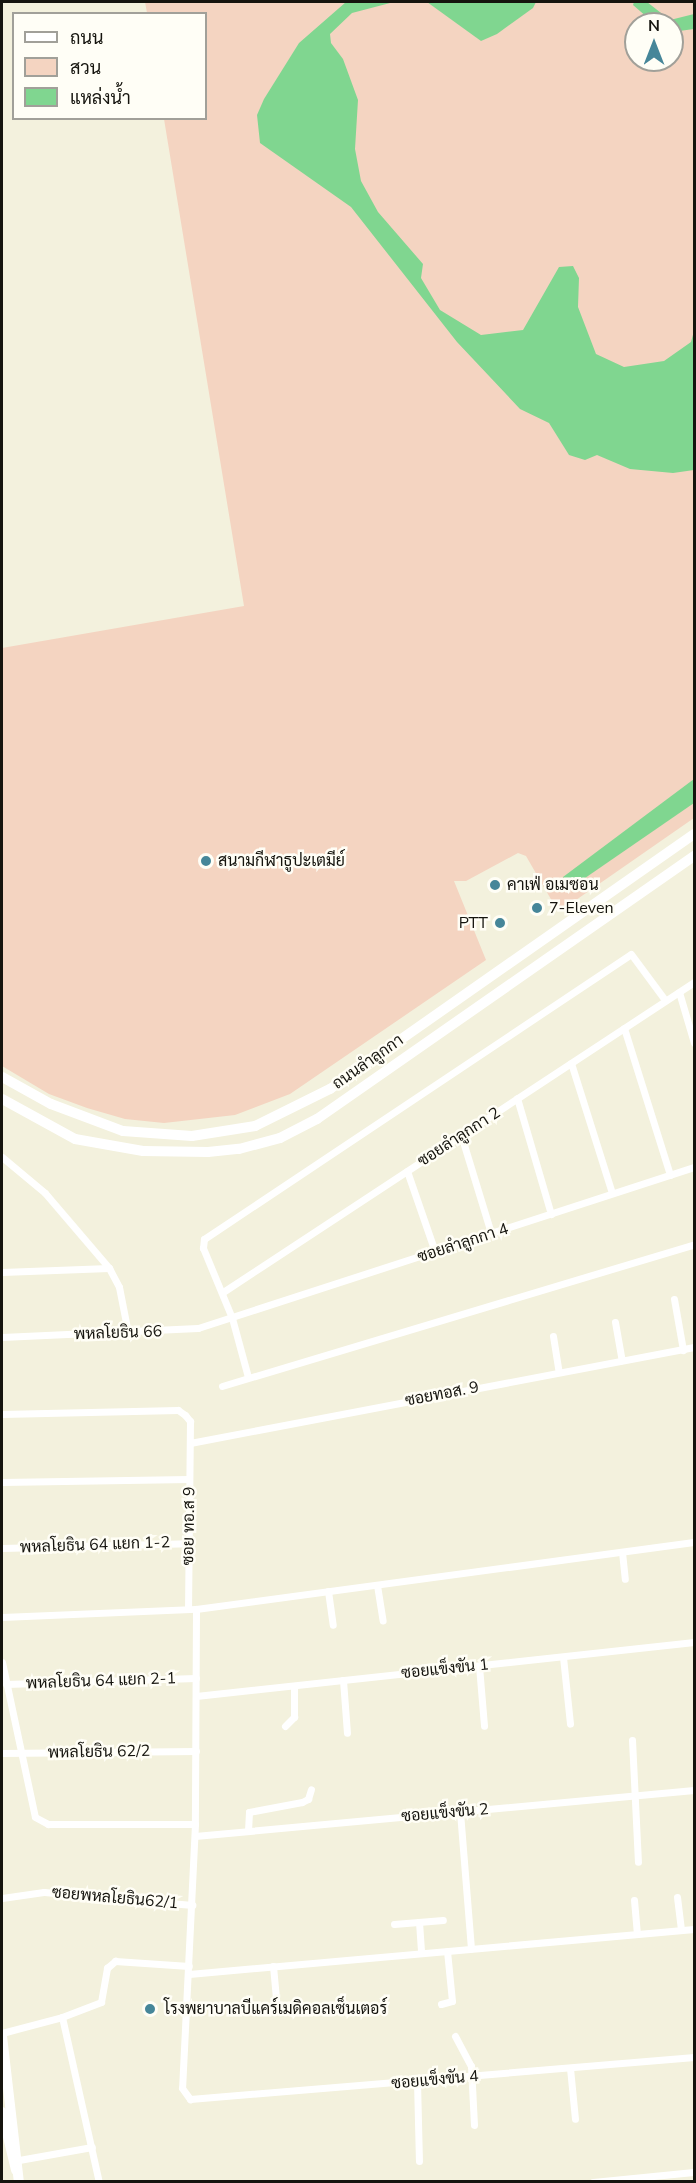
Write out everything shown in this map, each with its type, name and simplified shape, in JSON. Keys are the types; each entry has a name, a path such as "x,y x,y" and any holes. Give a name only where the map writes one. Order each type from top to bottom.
{"main road":[{"name":"ถนนลำลูกกา","path":"2,1077 51,1104 123,1131 192,1136 255,1126 330,1089 694,834"},
{"name":"ถนนลำลูกกา","path":"2,1100 75,1139 143,1151 208,1152 280,1138 317,1119 596,928 694,856"},
{"path":"583,911 596,928"},
{"path":"2,2034 19,2160 19,2181"},
{"path":"2,2112 19,2181"}],"street":[{"path":"248,1377 223,1292 203,1248 207,1236 631,954 665,1000"},
{"name":"ซอยลำลูกกา 2","path":"223,1292 694,982"},
{"path":"679,992 694,1043"},
{"path":"624,1028 670,1175"},
{"path":"571,1063 612,1193"},
{"path":"518,1098 550,1214"},
{"path":"462,1135 491,1233"},
{"path":"2,1157 45,1193 109,1268 119,1287 128,1333"},
{"name":"ซอยลำลูกกา 4","path":"232,1318 694,1167"},
{"path":"407,1171 435,1252"},
{"path":"222,1386 694,1244"},
{"path":"2,1272 109,1268"},
{"path":"674,1299 683,1350"},
{"name":"พหลโยธิน 66","path":"2,1337 182,1331 232,1318"},
{"path":"615,1322 622,1360"},
{"path":"553,1336 559,1372"},
{"name":"ซอยทอส. 9","path":"190,1443 694,1347"},
{"name":"ซอย ทอ.ส 9","path":"2,1414 178,1410 190,1421 188,1543 196,1678 195,1836 182,2088"},
{"path":"2,1482 189,1479"},
{"path":"2,1617 192,1609 694,1542"},
{"name":"พหลโยธิน 64 แยก 1-2","path":"2,1548 188,1543"},
{"path":"622,1552 625,1579"},
{"path":"377,1585 383,1621"},
{"path":"328,1591 333,1625"},
{"name":"ซอยแข็งขัน 1","path":"196,1696 694,1642"},
{"path":"563,1657 570,1724"},
{"path":"2,1662 19,1753 35,1817 44,1823 195,1824"},
{"path":"479,1666 484,1726"},
{"name":"พหลโยธิน 64 แยก 2-1","path":"6,1684 196,1678"},
{"path":"343,1680 347,1733"},
{"path":"285,1726 294,1717 294,1686"},
{"path":"632,1740 638,1862"},
{"name":"พหลโยธิน 62/2","path":"2,1753 196,1751"},
{"path":"248,1832 249,1812 302,1802 308,1799 311,1789"},
{"name":"ซอยแข็งขัน 2","path":"195,1836 694,1791"},
{"path":"460,1812 471,1949"},
{"name":"ซอยพหลโยธิน62/1","path":"2,1898 44,1892 192,1905"},
{"path":"677,1897 681,1930"},
{"path":"634,1899 637,1934"},
{"path":"394,1924 443,1920"},
{"path":"418,1922 421,1953"},
{"path":"2,2034 62,2017 101,2002 111,1962 189,1970 273,1966 694,1929"},
{"path":"441,2004 452,2001 447,1951"},
{"path":"273,1966 277,2009"},
{"path":"62,2017 99,2181"},
{"path":"455,2036 473,2076 474,2125"},
{"name":"ซอยแข็งขัน 4","path":"182,2088 196,2101 694,2056"},
{"path":"570,2068 575,2119"},
{"path":"417,2081 419,2161"},
{"path":"19,2160 93,2147"},
{"path":"593,2181 694,2172"}],"green space":[{"path":"145,2 694,2 694,818 563,909 556,908 526,856 518,853 466,881 454,881 486,960 290,1094 235,1115 164,1123 125,1119 49,1094 2,1066 2,648 244,606 164,120 207,120 207,12 147,12"}],"water":[{"path":"346,2 394,2 352,13 330,34 331,43 343,59 358,100 355,149 361,181 378,212 423,264 421,278 440,310 481,335 523,330 559,267 573,266 579,278 578,307 596,354 624,367 664,361 691,342 694,331 694,470 673,473 630,469 597,455 585,460 569,455 549,423 520,409 457,342 351,207 260,143 257,115 264,99 299,43"},
{"path":"427,2 536,2 533,8 497,34 481,41"},
{"path":"634,2 647,2 660,12 641,12 633,5"},
{"path":"694,14 694,29 684,30 684,16"},
{"path":"694,779 694,803 572,887 563,877"}],"place":[{"name":"สนามกีฬาธูปะเตมีย์","path":"206,861"},
{"name":"คาเฟ่ อเมซอน","path":"495,885"},
{"name":"7-Eleven","path":"537,908"},
{"name":"PTT","path":"500,923"},
{"name":"โรงพยาบาลบีแคร์เมดิคอลเซ็นเตอร์","path":"150,2009"}]}
